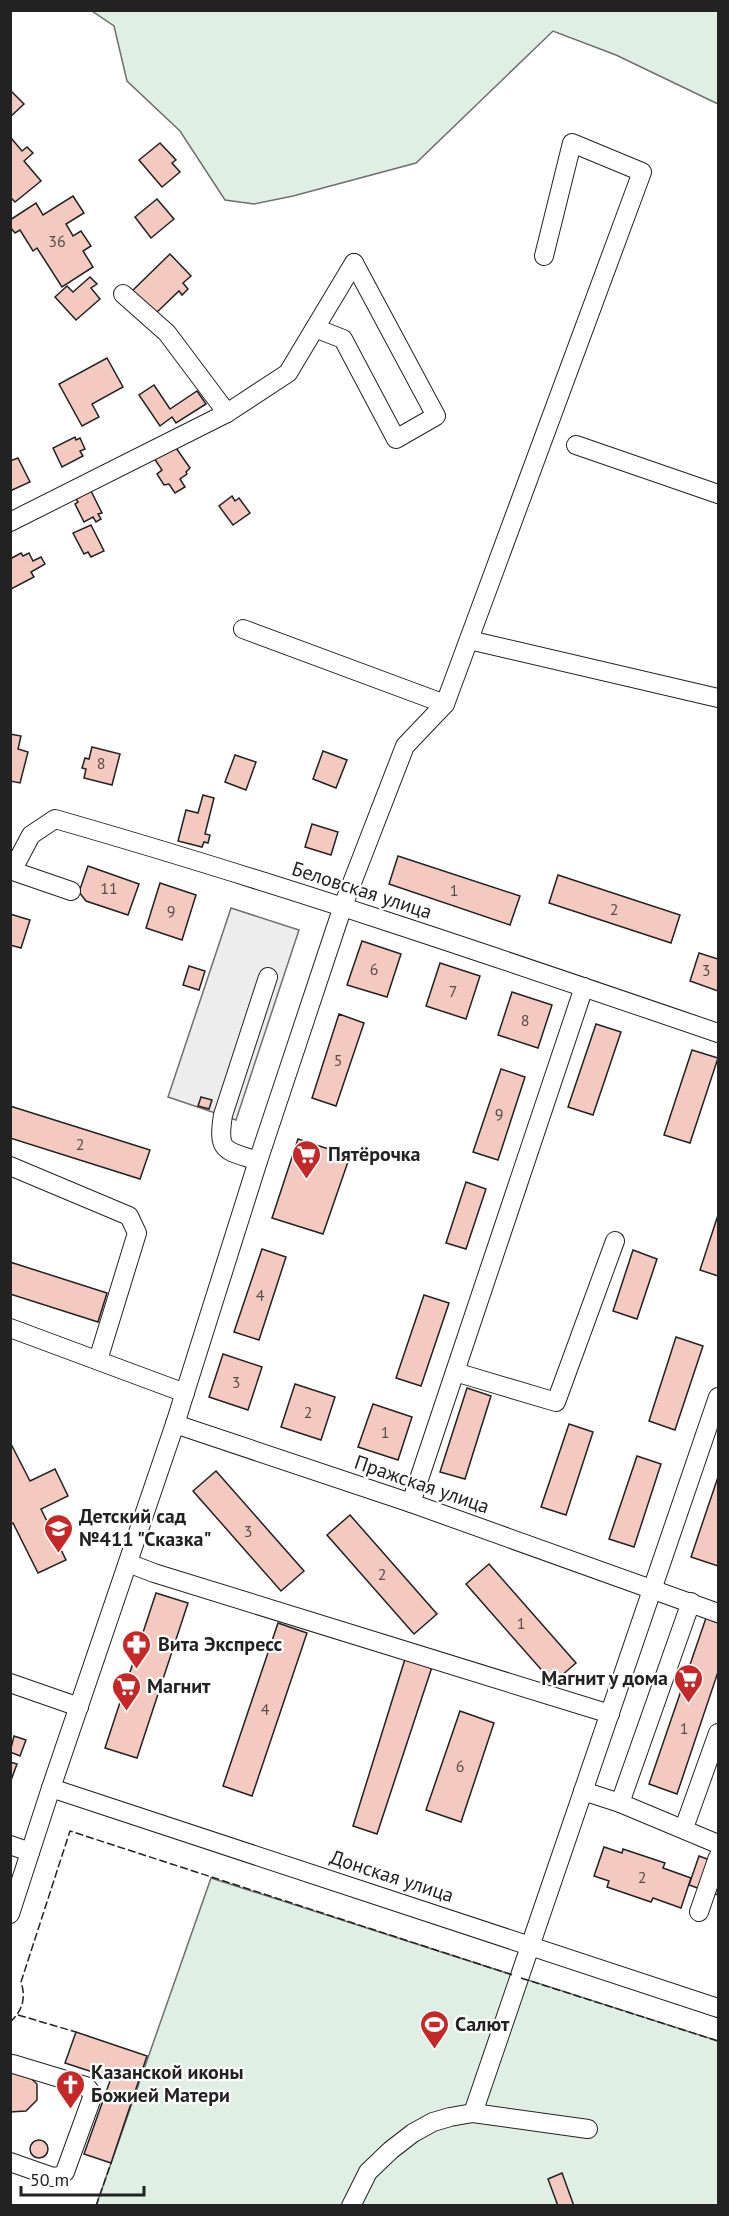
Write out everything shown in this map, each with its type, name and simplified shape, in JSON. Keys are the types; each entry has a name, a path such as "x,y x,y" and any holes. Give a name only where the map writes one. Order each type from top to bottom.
{"street":[{"path":"10,1914 175,1424 258,1161 343,906 405,746 445,704 642,172 572,143 544,256"},
{"path":"10,522 227,413 288,374 315,328 354,263 436,416 396,439 343,339 315,328"},
{"path":"123,294 166,333 227,413"},
{"path":"576,445 718,494"},
{"path":"243,629 445,704"},
{"path":"469,640 718,698"},
{"name":"Беловская улица","path":"11,870 31,835 55,819 154,847 343,906 718,1033"},
{"path":"11,870 71,891"},
{"path":"258,1161 231,1152 224,1147 220,1139 223,1115 268,977"},
{"path":"411,1503 584,987"},
{"path":"10,1166 129,1216 137,1233 98,1360"},
{"path":"455,1372 556,1402 615,1241"},
{"path":"10,1328 185,1393"},
{"path":"473,2113 718,1397"},
{"name":"Пражская улица","path":"175,1424 411,1503 718,1613"},
{"path":"128,1563 610,1714"},
{"path":"620,1803 691,1602"},
{"path":"10,1683 79,1707"},
{"path":"684,1828 718,1732"},
{"name":"Донская улица","path":"51,1788 718,2008"},
{"path":"583,1791 684,1828 718,1844"},
{"path":"10,1845 30,1852"},
{"path":"699,1912 718,1857"},
{"path":"10,2162 53,2176 60,2176 65,2172 93,2095 86,2086 13,2064"},
{"path":"351,2205 368,2172 413,2133 433,2122 473,2113 588,2129"}],"green space":[{"path":"92,11 718,11 718,104 616,55 553,31 416,163 293,196 254,204 225,200 180,131 127,81 114,26"},
{"name":"Салют","path":"211,1878 718,2041 718,2205 96,2206"}],"shaded area":[{"path":"231,908 299,930 236,1120 168,1097"}],"building":[{"path":"10,90 24,104 10,117"},
{"path":"11,138 22,151 27,147 33,153 24,161 41,181 15,202 10,197"},
{"path":"160,143 176,160 172,163 180,172 162,187 139,160"},
{"path":"73,196 84,213 66,224 73,236 81,231 91,246 83,251 93,267 62,287 37,248 33,251 20,230 15,233 10,227 10,220 36,203 43,215"},
{"path":"157,199 174,219 151,238 135,217"},
{"path":"170,254 191,276 183,283 188,289 182,295 179,291 154,315 131,292"},
{"path":"90,277 97,284 91,288 100,299 76,320 55,297 67,286 73,292"},
{"path":"107,358 123,387 92,404 99,417 82,426 59,384"},
{"path":"154,385 170,409 197,391 206,404 176,423 172,417 160,426 139,395"},
{"path":"75,437 76,440 80,438 85,449 80,451 83,456 62,467 53,448"},
{"path":"174,445 190,468 187,474 180,479 185,487 175,493 169,484 164,485 157,474 162,470 154,458"},
{"path":"18,458 30,482 10,491 10,461"},
{"path":"91,491 102,513 98,514 101,519 96,522 93,517 84,522 75,504 78,502 76,499"},
{"path":"232,496 235,501 239,498 250,513 233,525 219,506"},
{"path":"91,525 104,551 91,557 88,552 84,554 73,533"},
{"path":"21,553 23,556 29,553 33,561 41,557 45,564 31,572 34,577 11,589 10,559"},
{"path":"10,734 21,736 18,749 28,752 20,783 10,781"},
{"path":"92,747 120,754 112,785 84,778 86,769 82,768 85,758 89,759"},
{"path":"323,751 347,760 336,788 313,779"},
{"path":"235,755 256,762 246,790 225,782"},
{"path":"203,795 214,798 205,834 210,835 208,843 204,842 202,847 178,841 186,810 198,813"},
{"path":"312,824 338,832 331,855 305,847"},
{"path":"398,856 520,896 510,925 389,884"},
{"path":"88,866 139,884 128,915 86,901 79,892"},
{"path":"558,875 680,915 671,943 549,903"},
{"path":"160,883 196,895 182,940 146,928"},
{"path":"10,914 30,920 21,948 10,945"},
{"path":"362,941 401,954 387,997 347,985"},
{"path":"699,953 718,959 718,991 690,981"},
{"path":"440,963 480,976 466,1019 426,1006"},
{"path":"189,966 205,971 199,990 183,985"},
{"path":"512,992 552,1005 538,1048 498,1035"},
{"path":"339,1014 364,1023 336,1106 312,1098"},
{"path":"596,1024 621,1032 593,1115 568,1107"},
{"path":"692,1050 718,1058 690,1143 664,1135"},
{"path":"501,1069 525,1077 498,1160 473,1152"},
{"path":"201,1097 212,1100 209,1109 198,1106"},
{"path":"10,1106 150,1150 140,1179 10,1138"},
{"path":"298,1139 350,1156 323,1234 272,1218"},
{"path":"466,1182 486,1189 466,1249 446,1243"},
{"path":"718,1215 718,1276 700,1270"},
{"path":"262,1249 286,1257 259,1340 234,1332"},
{"path":"633,1250 657,1259 637,1319 613,1311"},
{"path":"10,1262 107,1293 98,1322 10,1294"},
{"path":"424,1295 449,1303 421,1386 396,1378"},
{"path":"676,1337 703,1346 675,1430 649,1421"},
{"path":"223,1354 262,1367 248,1410 209,1397"},
{"path":"295,1384 335,1397 321,1440 281,1427"},
{"path":"467,1388 491,1396 465,1479 440,1472"},
{"path":"373,1404 412,1417 398,1460 358,1447"},
{"path":"569,1424 593,1432 566,1515 541,1507"},
{"path":"10,1442 30,1481 55,1469 68,1496 41,1509 66,1560 38,1573 13,1523 10,1525"},
{"path":"637,1456 661,1464 634,1547 609,1539"},
{"path":"216,1471 304,1571 281,1591 193,1491"},
{"path":"718,1477 718,1566 691,1557"},
{"path":"350,1515 437,1614 414,1634 327,1535"},
{"path":"489,1564 576,1663 553,1683 466,1584"},
{"path":"156,1593 188,1603 137,1758 105,1748"},
{"path":"706,1618 718,1623 718,1672 677,1794 649,1784"},
{"path":"278,1623 307,1633 252,1796 223,1786"},
{"path":"405,1659 432,1667 377,1834 353,1826"},
{"path":"460,1711 494,1723 461,1822 426,1810"},
{"path":"14,1736 26,1740 20,1756 10,1752"},
{"path":"10,1762 17,1764 10,1783"},
{"path":"604,1847 622,1853 623,1849 665,1863 663,1868 691,1878 681,1908 653,1898 651,1902 607,1887 609,1881 594,1876"},
{"path":"699,1856 718,1863 718,1895 689,1885"},
{"path":"76,2032 147,2056 111,2163 84,2154 111,2078 65,2063"},
{"path":"10,2073 25,2073 37,2084 37,2100 26,2111 10,2112"},
{"path":"39,2140 45,2143 48,2149 45,2155 39,2158 33,2155 30,2149 33,2143"},
{"path":"562,2173 574,2206 558,2206 548,2179"}],"fence":[{"path":"10,2022 22,2004 21,1982 70,1831 513,1975"},
{"path":"521,1978 718,2041"},
{"path":"18,2015 76,2032"},
{"path":"96,2206 111,2163"}],"place":[{"name":"Пятёрочка","path":"307,1180"},
{"name":"Детский сад №411 \"Сказка\"","path":"58,1554"},
{"name":"Вита Экспресс","path":"137,1670"},
{"name":"Магнит у дома","path":"689,1704"},
{"name":"Магнит","path":"126,1712"},
{"name":"Салют","path":"434,2050"},
{"name":"Казанской иконы Божией Матери","path":"70,2110"}]}
